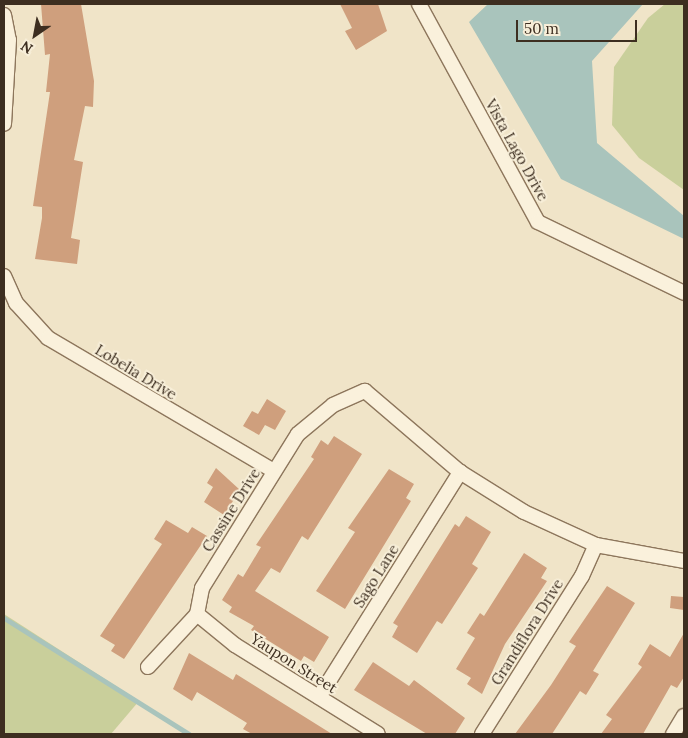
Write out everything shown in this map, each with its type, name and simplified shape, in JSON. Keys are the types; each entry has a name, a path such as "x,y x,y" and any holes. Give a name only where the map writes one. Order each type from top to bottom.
{"street":[{"name":"Vista Lago Drive","path":"419,4 538,222 684,293"},
{"path":"4,15 9,40 4,124"},
{"name":"Lobelia Drive","path":"4,276 16,303 48,338 274,471"},
{"name":"Cassine Drive","path":"197,614 202,588 274,471 315,418 365,391 460,472"},
{"path":"460,472 524,512 596,544 684,561"},
{"name":"Sago Lane","path":"320,697 460,472"},
{"name":"Grandiflora Drive","path":"482,734 582,576 596,544"},
{"path":"148,667 197,614"},
{"name":"Yaupon Street","path":"197,614 235,645 378,734"},
{"path":"673,734 684,716"}],"green space":[{"path":"665,4 684,4 684,190 639,158 612,125 614,67 648,18"},
{"path":"4,614 139,701 111,734 4,734"}],"water":[{"path":"488,4 643,4 592,61 597,143 684,216 684,239 561,179 469,22"}],"building":[{"path":"41,4 81,4 94,81 93,107 85,106 74,160 83,162 71,238 80,240 77,264 35,259 42,207 33,206 50,92 46,92 50,54 45,55"},
{"path":"340,4 378,4 387,31 356,50 345,31 352,28"},
{"path":"267,399 286,411 275,430 265,425 259,435 243,426 252,411 258,414"},
{"path":"334,436 362,454 308,540 302,536 280,573 271,568 255,591 329,637 314,662 304,656 301,661 251,630 254,626 229,612 232,607 222,600 238,574 243,577 261,547 256,545 314,459 311,457 321,440 328,445"},
{"path":"216,468 240,490 224,515 204,502 213,487 207,483"},
{"path":"389,469 414,484 406,498 411,501 345,609 316,591 355,532 348,528"},
{"path":"466,516 491,532 472,564 478,568 442,624 437,621 417,653 392,637 398,626 393,623 455,524 459,527"},
{"path":"166,520 188,533 192,527 207,536 124,659 111,651 115,645 100,636 162,544 154,539"},
{"path":"524,553 547,568 541,578 547,581 505,644 482,694 467,684 471,678 456,669 475,638 467,633 480,613 484,616"},
{"path":"607,586 635,603 593,671 599,674 586,695 580,691 552,734 515,734 551,685 576,646 569,642"},
{"path":"671,596 684,597 684,610 670,608"},
{"path":"684,633 684,677 677,688 671,685 643,734 601,734 612,719 606,715 642,667 638,664 650,644 670,657"},
{"path":"189,653 233,680 236,674 332,734 252,734 243,729 247,723 197,692 192,701 173,689"},
{"path":"373,662 409,686 414,680 465,718 455,734 427,734 354,690"}],"waterway":[{"path":"4,618 189,734"}]}
